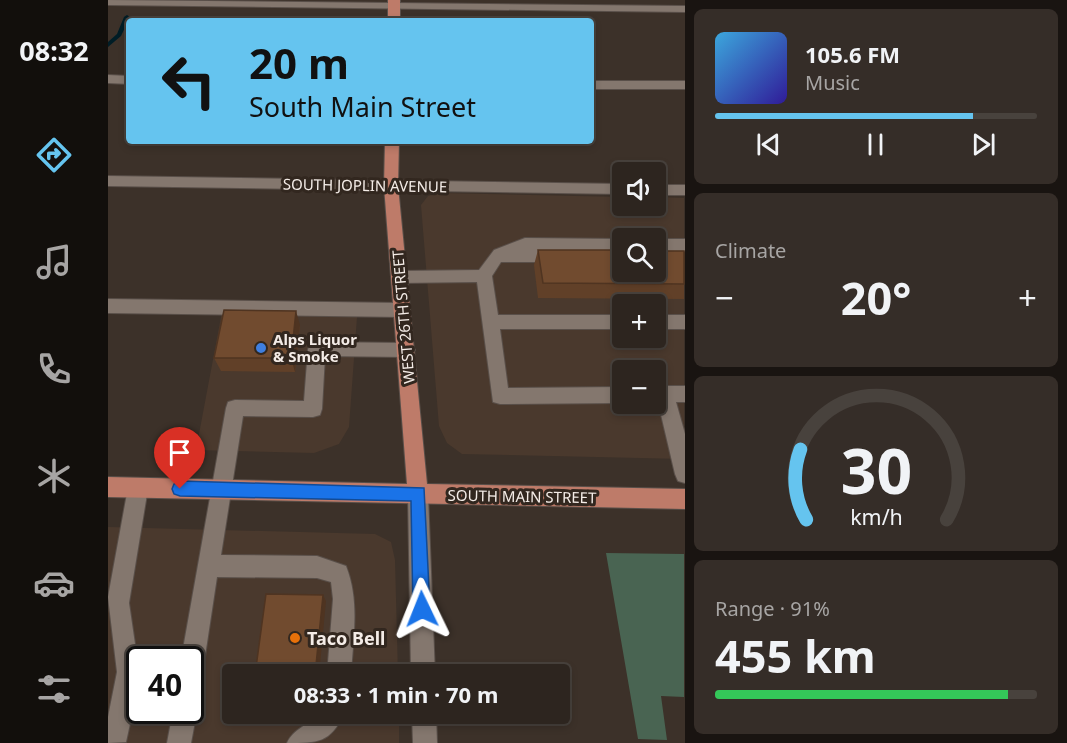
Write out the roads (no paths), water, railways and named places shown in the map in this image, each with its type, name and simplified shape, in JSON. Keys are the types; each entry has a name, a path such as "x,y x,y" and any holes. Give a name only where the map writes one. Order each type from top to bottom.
{"main road":[{"name":"WEST 26TH STREET","path":"392,144 391,186 418,494"},
{"name":"SOUTH MAIN STREET","path":"108,487 684,499"}],"street":[{"path":"108,2 511,3 684,9"},
{"path":"108,80 126,80"},
{"path":"594,85 684,85"},
{"name":"SOUTH JOPLIN AVENUE","path":"108,181 612,189"},
{"path":"666,190 684,190"},
{"path":"612,245 525,244 510,247 488,263 484,276 500,396 612,395"},
{"path":"666,245 684,246"},
{"path":"496,256 612,257"},
{"path":"666,257 684,257"},
{"path":"399,277 484,276"},
{"path":"108,306 402,310"},
{"path":"490,322 612,322"},
{"path":"666,322 684,322"},
{"path":"195,646 235,408 312,409 317,349 406,350"},
{"path":"666,394 684,394"},
{"path":"666,414 684,474"},
{"path":"108,738 117,734 129,672 118,603 138,488"},
{"path":"418,494 423,664"},
{"path":"209,566 317,567 338,574 343,586 344,599 340,664"},
{"path":"179,743 183,724"},
{"path":"299,743 321,731 326,724"},
{"path":"424,724 425,743"}],"waterway":[{"path":"108,45 119,35 126,19"}],"place":[{"name":"Alps Liquor & Smoke","path":"261,348"},
{"name":"Taco Bell","path":"295,638"}]}
